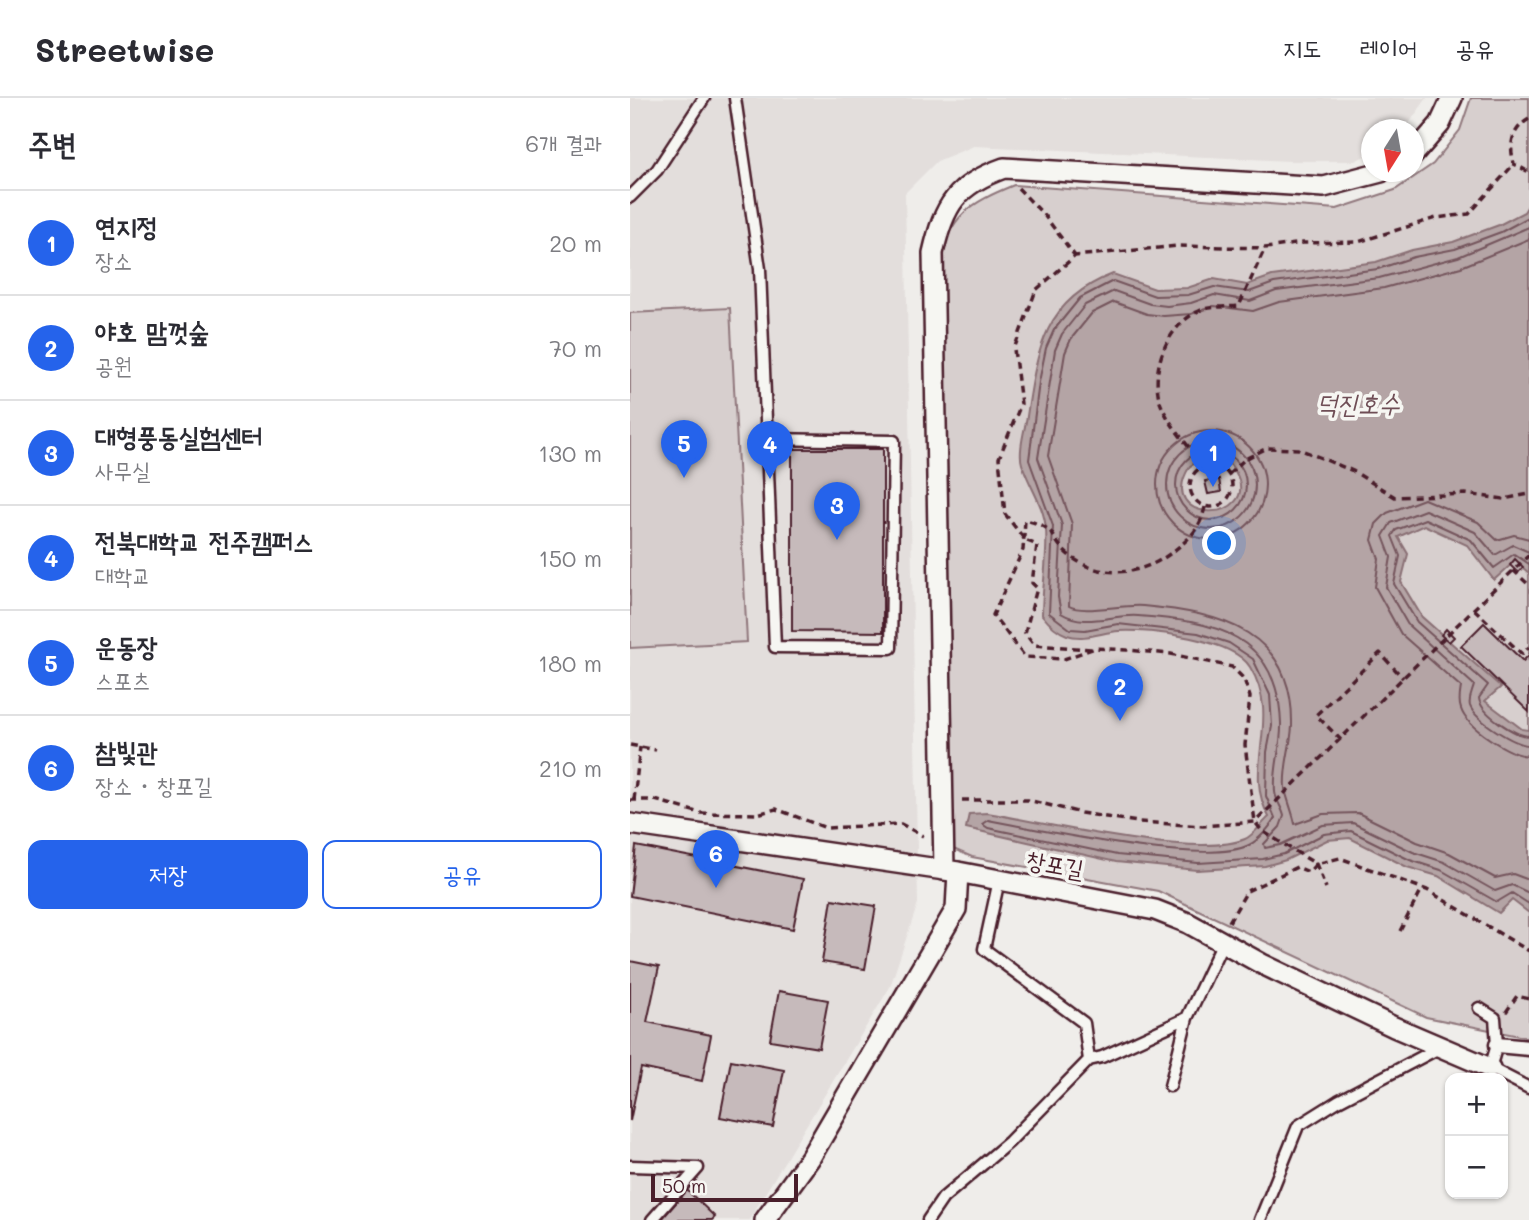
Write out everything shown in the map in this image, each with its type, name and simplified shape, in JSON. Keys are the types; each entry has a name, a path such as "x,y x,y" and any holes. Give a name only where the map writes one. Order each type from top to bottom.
{"street":[{"path":"1424,142 1440,124 1451,98"},
{"path":"765,1220 810,1158 956,909 951,871 933,253 941,219 958,193 981,176 1004,168 1324,187 1361,177"},
{"name":"창포길","path":"630,824 951,871 1155,910 1394,1027 1490,1068"},
{"path":"1497,1045 1529,1048"}],"lane":[{"path":"630,197 657,170 704,98"},
{"path":"735,98 760,269 766,439 775,647 891,648 894,441 766,439"},
{"path":"999,880 984,949 1084,1023 1089,1060"},
{"path":"1170,1086 1187,1018 1223,942"},
{"path":"1479,1008 1495,1018 1497,1045 1490,1068 1529,1088"},
{"path":"928,1220 943,1198 1009,1142 1089,1060 1102,1057 1187,1018"},
{"path":"1260,1220 1298,1126 1338,1101 1443,1046"},
{"path":"630,1166 698,1168 652,1220"}],"path":[{"path":"1529,120 1513,135 1510,149 1514,164 1529,172"},
{"path":"1326,888 1316,864 1307,861 1262,831 1255,822 1245,745 1250,697 1244,680 1232,667 1171,654 1068,650 1034,645 1024,632 1037,588 1032,583 1037,545 1025,540 1005,514 999,458 1021,404 1014,349 1036,290 1075,256 1178,246 1265,248 1303,243 1358,242 1436,218 1469,214 1514,164"},
{"path":"1014,185 1044,215 1075,256"},
{"path":"1203,466 1161,405 1155,378 1162,353 1175,330 1201,310 1239,306 1265,248"},
{"path":"1229,474 1244,459 1266,447 1299,449 1353,471 1395,497 1465,494 1504,499 1529,494"},
{"path":"1203,466 1217,466 1229,474 1232,488 1230,496 1220,506 1205,507 1194,500 1189,488 1193,475 1203,466"},
{"path":"1095,649 1064,659 1025,657 993,615 1025,540 1025,520 1047,526 1070,555 1096,568 1127,573 1153,567 1194,535 1201,526 1205,507"},
{"path":"957,800 1028,800 1081,813 1138,822 1203,826 1255,822 1529,555"},
{"path":"1513,570 1529,585"},
{"path":"1474,609 1522,654 1529,647"},
{"path":"1341,740 1316,715 1380,653 1404,679"},
{"path":"630,745 656,750"},
{"path":"640,747 632,800 654,800 700,813 757,814 776,809 826,828 849,828 879,823 901,824 923,836"},
{"path":"1229,922 1247,891 1297,867 1308,872 1316,864 1340,858 1422,889 1529,951"},
{"path":"1400,931 1422,889"},
{"path":"1495,1018 1508,1011 1517,996 1529,999"}],"shaded area":[{"path":"630,98 1427,98 1412,119 1361,119 1361,158 1355,161 1291,161 974,146 937,161 905,193 918,903 890,987 749,1220 630,1220"},
{"path":"1471,98 1529,98 1529,1038 1426,1017 1158,891 972,857 951,848 939,263 949,233 956,222 974,205 1014,185 1337,209 1395,190 1407,182 1424,182 1424,170 1433,164 1460,130"},
{"path":"730,308 747,642 630,648 630,313"}],"water":[{"name":"덕진호수","path":"1529,204 1529,573 1515,561 1494,580 1467,545 1424,525 1398,537 1408,554 1401,582 1422,617 1501,687 1485,701 1522,729 1529,730 1529,913 1512,900 1499,913 1438,876 1407,867 1350,838 1327,840 1286,860 1265,866 1197,870 1116,862 966,828 969,814 988,813 1120,837 1193,845 1223,844 1245,839 1269,817 1261,799 1259,780 1263,706 1259,687 1250,667 1241,657 1209,643 1170,634 1119,631 1073,637 1056,629 1042,615 1046,529 1042,512 1022,464 1021,453 1040,349 1058,313 1090,285 1113,274 1155,289 1187,288 1214,279 1247,285 1272,276 1376,262 1412,250 1453,242 1499,225 1524,212","holes":["1211,457 1230,464 1240,489 1235,501 1224,509 1210,511 1195,508 1185,500 1182,486 1190,466"]}],"building":[{"path":"792,449 883,449 883,632 792,631"},
{"path":"1219,479 1221,492 1208,494 1205,481"},
{"path":"1515,559 1523,567 1518,573 1510,565"},
{"path":"1484,623 1523,661 1529,655 1529,712 1461,646"},
{"path":"1446,629 1454,637 1449,642 1441,635"},
{"path":"636,846 803,879 793,929 630,896"},
{"path":"832,899 876,906 865,969 822,962"},
{"path":"630,961 659,967 647,1022 711,1035 702,1081 641,1068 630,1121"},
{"path":"779,991 828,1000 819,1048 770,1040"},
{"path":"731,1060 784,1070 773,1127 720,1117"},
{"path":"687,1190 715,1217 712,1220 661,1220"}],"place":[{"name":"운동장","path":"684,478"},
{"name":"전북대학교 전주캠퍼스","path":"770,479"},
{"name":"연지정","path":"1213,487"},
{"name":"대형풍동실험센터","path":"837,540"},
{"name":"야호 맘껏숲","path":"1120,721"},
{"name":"참빛관","path":"716,888"}]}
